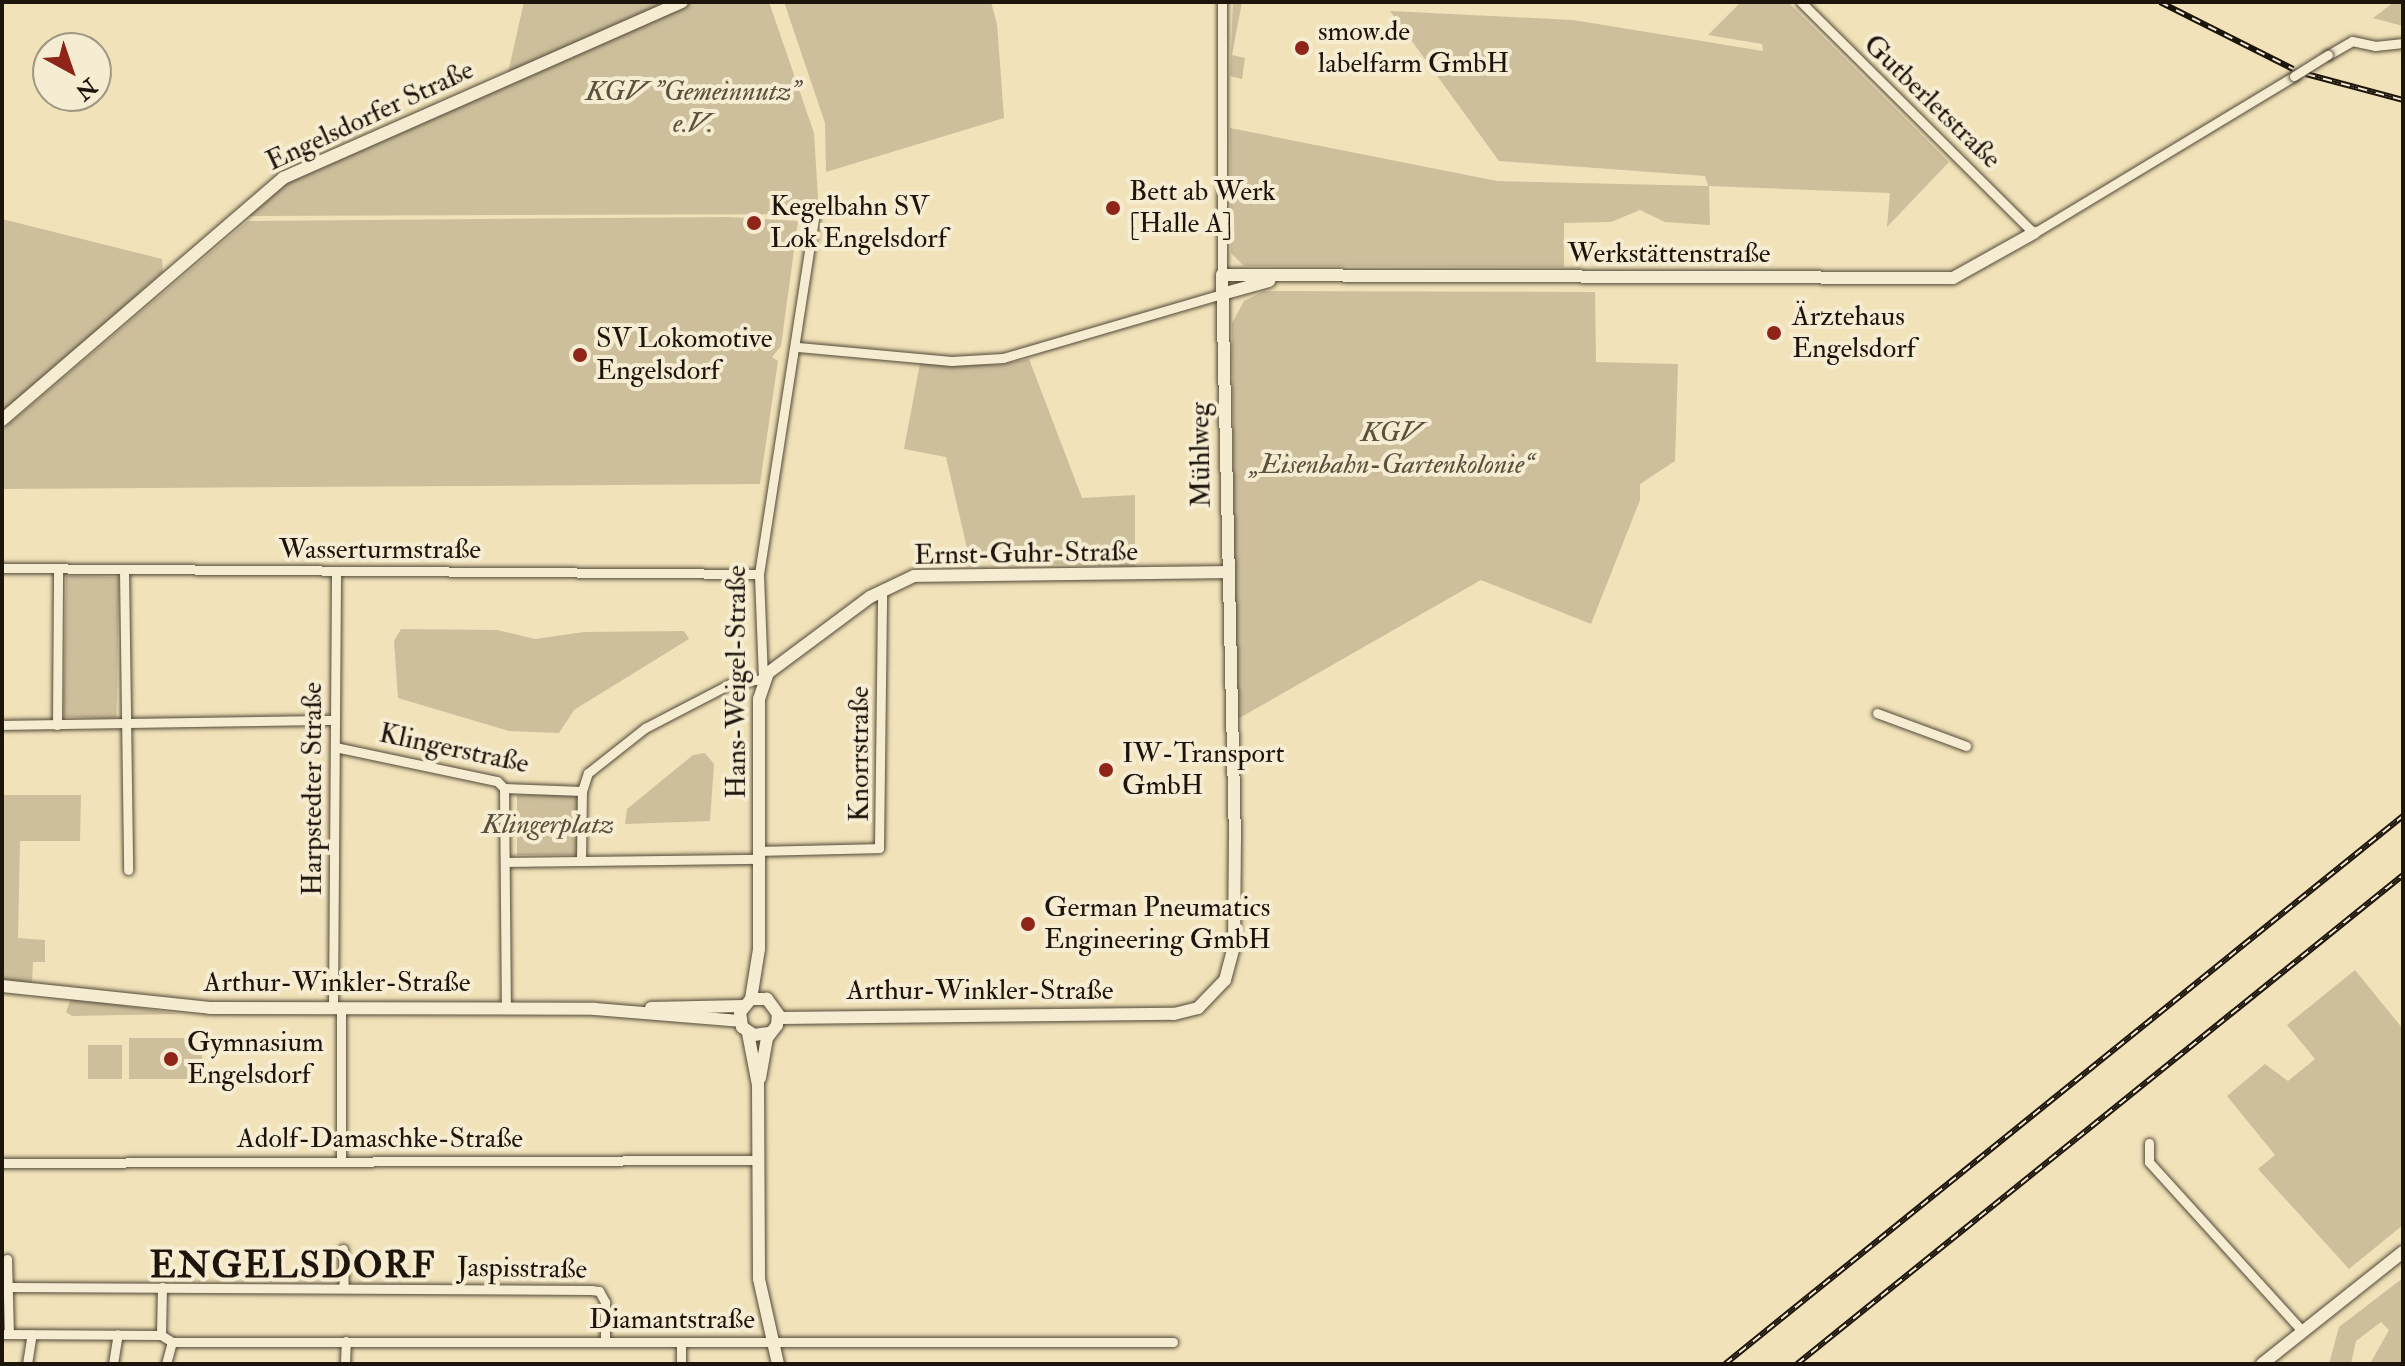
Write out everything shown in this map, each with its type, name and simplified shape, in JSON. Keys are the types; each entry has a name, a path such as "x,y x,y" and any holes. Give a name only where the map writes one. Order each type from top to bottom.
{"street":[{"name":"Engelsdorfer Straße","path":"2,420 283,178 682,2"},
{"name":"Mühlweg","path":"1222,2 1222,294 1234,907"},
{"name":"Gutberletstraße","path":"1801,2 2034,233"},
{"path":"2034,233 2352,41 2375,46 2403,43"},
{"name":"Hans-Weigel-Straße","path":"747,1003 759,960 763,679 759,574 798,347 814,217"},
{"name":"Werkstättenstraße","path":"1222,275 1953,278 2034,233"},
{"name":"Werkstättenstraße","path":"798,347 951,361 1003,358 1222,294 1293,277"},
{"name":"Wasserturmstraße","path":"2,568 759,574"},
{"path":"57,725 58,570"},
{"path":"124,570 128,870"},
{"name":"Harpstedter Straße","path":"336,571 337,1008 341,1160"},
{"name":"Ernst-Guhr-Straße","path":"763,679 882,589 914,576 1227,572"},
{"name":"Knorrstraße","path":"760,855 879,848 882,589"},
{"path":"581,860 582,791 588,773 645,728 730,684 763,679"},
{"path":"1877,713 1966,746"},
{"path":"2,725 335,720"},
{"name":"Klingerstraße","path":"335,747 497,781 504,788 582,791"},
{"path":"504,788 506,1008"},
{"path":"506,862 760,855"},
{"name":"Arthur-Winkler-Straße","path":"779,1018 1174,1014 1213,997 1232,964 1234,907"},
{"name":"Hans-Weigel-Straße","path":"759,960 770,1000"},
{"name":"Arthur-Winkler-Straße","path":"2,986 210,1008 615,1009 747,1003"},
{"name":"Arthur-Winkler-Straße","path":"2,994 60,990"},
{"path":"758,1085 769,1033 779,1018 770,1000 747,1003 740,1021 748,1033 758,1085 759,1279 778,1364"},
{"name":"Arthur-Winkler-Straße","path":"615,1009 740,1021"},
{"path":"748,1033 769,1033"},
{"path":"2149,1143 2149,1162 2303,1332"},
{"name":"Adolf-Damaschke-Straße","path":"2,1163 759,1160"},
{"path":"343,1249 344,1288"},
{"path":"2262,1364 2403,1252"},
{"path":"7,1259 6,1334 161,1335 172,1342 166,1364"},
{"name":"Jaspisstraße","path":"8,1287 599,1291 605,1302 605,1342"},
{"path":"161,1335 162,1287"},
{"path":"27,1364 32,1334"},
{"path":"113,1364 118,1334"},
{"path":"345,1364 346,1341"},
{"name":"Diamantstraße","path":"172,1342 1173,1342"},
{"path":"681,1342 681,1364"}],"green space":[{"name":"KGV \"Gemeinnutz\" e.V.","path":"524,2 769,2 814,133 819,214 245,216 281,186 315,169 505,86"},
{"path":"784,2 991,2 997,24 1004,118 826,172 825,123"},
{"path":"1233,2 1242,2 1232,55 1245,58 1242,79 1230,76"},
{"path":"1741,2 1788,2 1949,162 1887,227 1890,193 1709,186 1710,225 1665,222 1640,210 1611,222 1564,223 1564,267 1244,266 1231,253 1230,128 1497,181 1708,186 1705,176 1499,161 1390,11 1573,20 1763,51 1762,44 1708,35"},
{"path":"2394,2 2403,2 2403,26 2373,18"},
{"path":"728,217 798,221 781,346 772,357 778,361 760,484 2,489 2,430 248,221"},
{"path":"2,219 162,259 163,272 2,415"},
{"name":"KGV „Eisenbahn-Gartenkolonie“","path":"1264,291 1595,292 1596,362 1678,364 1675,461 1640,484 1640,500 1591,624 1481,580 1236,720 1232,323 1244,301"},
{"path":"1029,359 1082,498 1135,495 1135,567 970,561 946,457 904,449 920,363 998,365"},
{"path":"66,576 119,577 117,718 64,717"},
{"path":"401,629 497,630 535,639 584,632 684,631 689,639 574,710 559,733 509,731 398,698 394,641"},
{"path":"705,753 714,764 710,821 625,824 627,809 693,755"},
{"path":"2,795 81,795 80,841 20,841 18,938 45,940 45,962 33,962 32,983 2,983"},
{"name":"Klingerplatz","path":"517,795 578,795 578,855 517,855"},
{"path":"2355,970 2403,1029 2403,1225 2349,1269 2258,1169 2275,1155 2227,1096 2265,1064 2288,1081 2315,1059 2287,1025"},
{"path":"71,998 178,1014 72,1016 66,1012"},
{"path":"129,1038 202,1038 202,1079 129,1079"},
{"path":"88,1045 122,1045 122,1079 88,1079"},
{"path":"2403,1278 2403,1364 2370,1364 2389,1330 2381,1322 2356,1341 2351,1364 2329,1364 2339,1327"}],"railway":[{"path":"2160,2 2293,69"},
{"path":"2306,74 2403,100"},
{"path":"1725,1364 2403,816"},
{"path":"1797,1364 2403,875"}],"place":[{"name":"smow.de labelfarm GmbH","path":"1302,48"},
{"name":"Bett ab Werk [Halle A]","path":"1113,208"},
{"name":"Kegelbahn SV Lok Engelsdorf","path":"754,223"},
{"name":"Ärztehaus Engelsdorf","path":"1774,333"},
{"name":"SV Lokomotive Engelsdorf","path":"580,355"},
{"name":"IW-Transport GmbH","path":"1106,770"},
{"name":"German Pneumatics Engineering GmbH","path":"1028,924"},
{"name":"Gymnasium Engelsdorf","path":"171,1059"}],"district":[{"name":"ENGELSDORF","path":"293,1266"}]}
